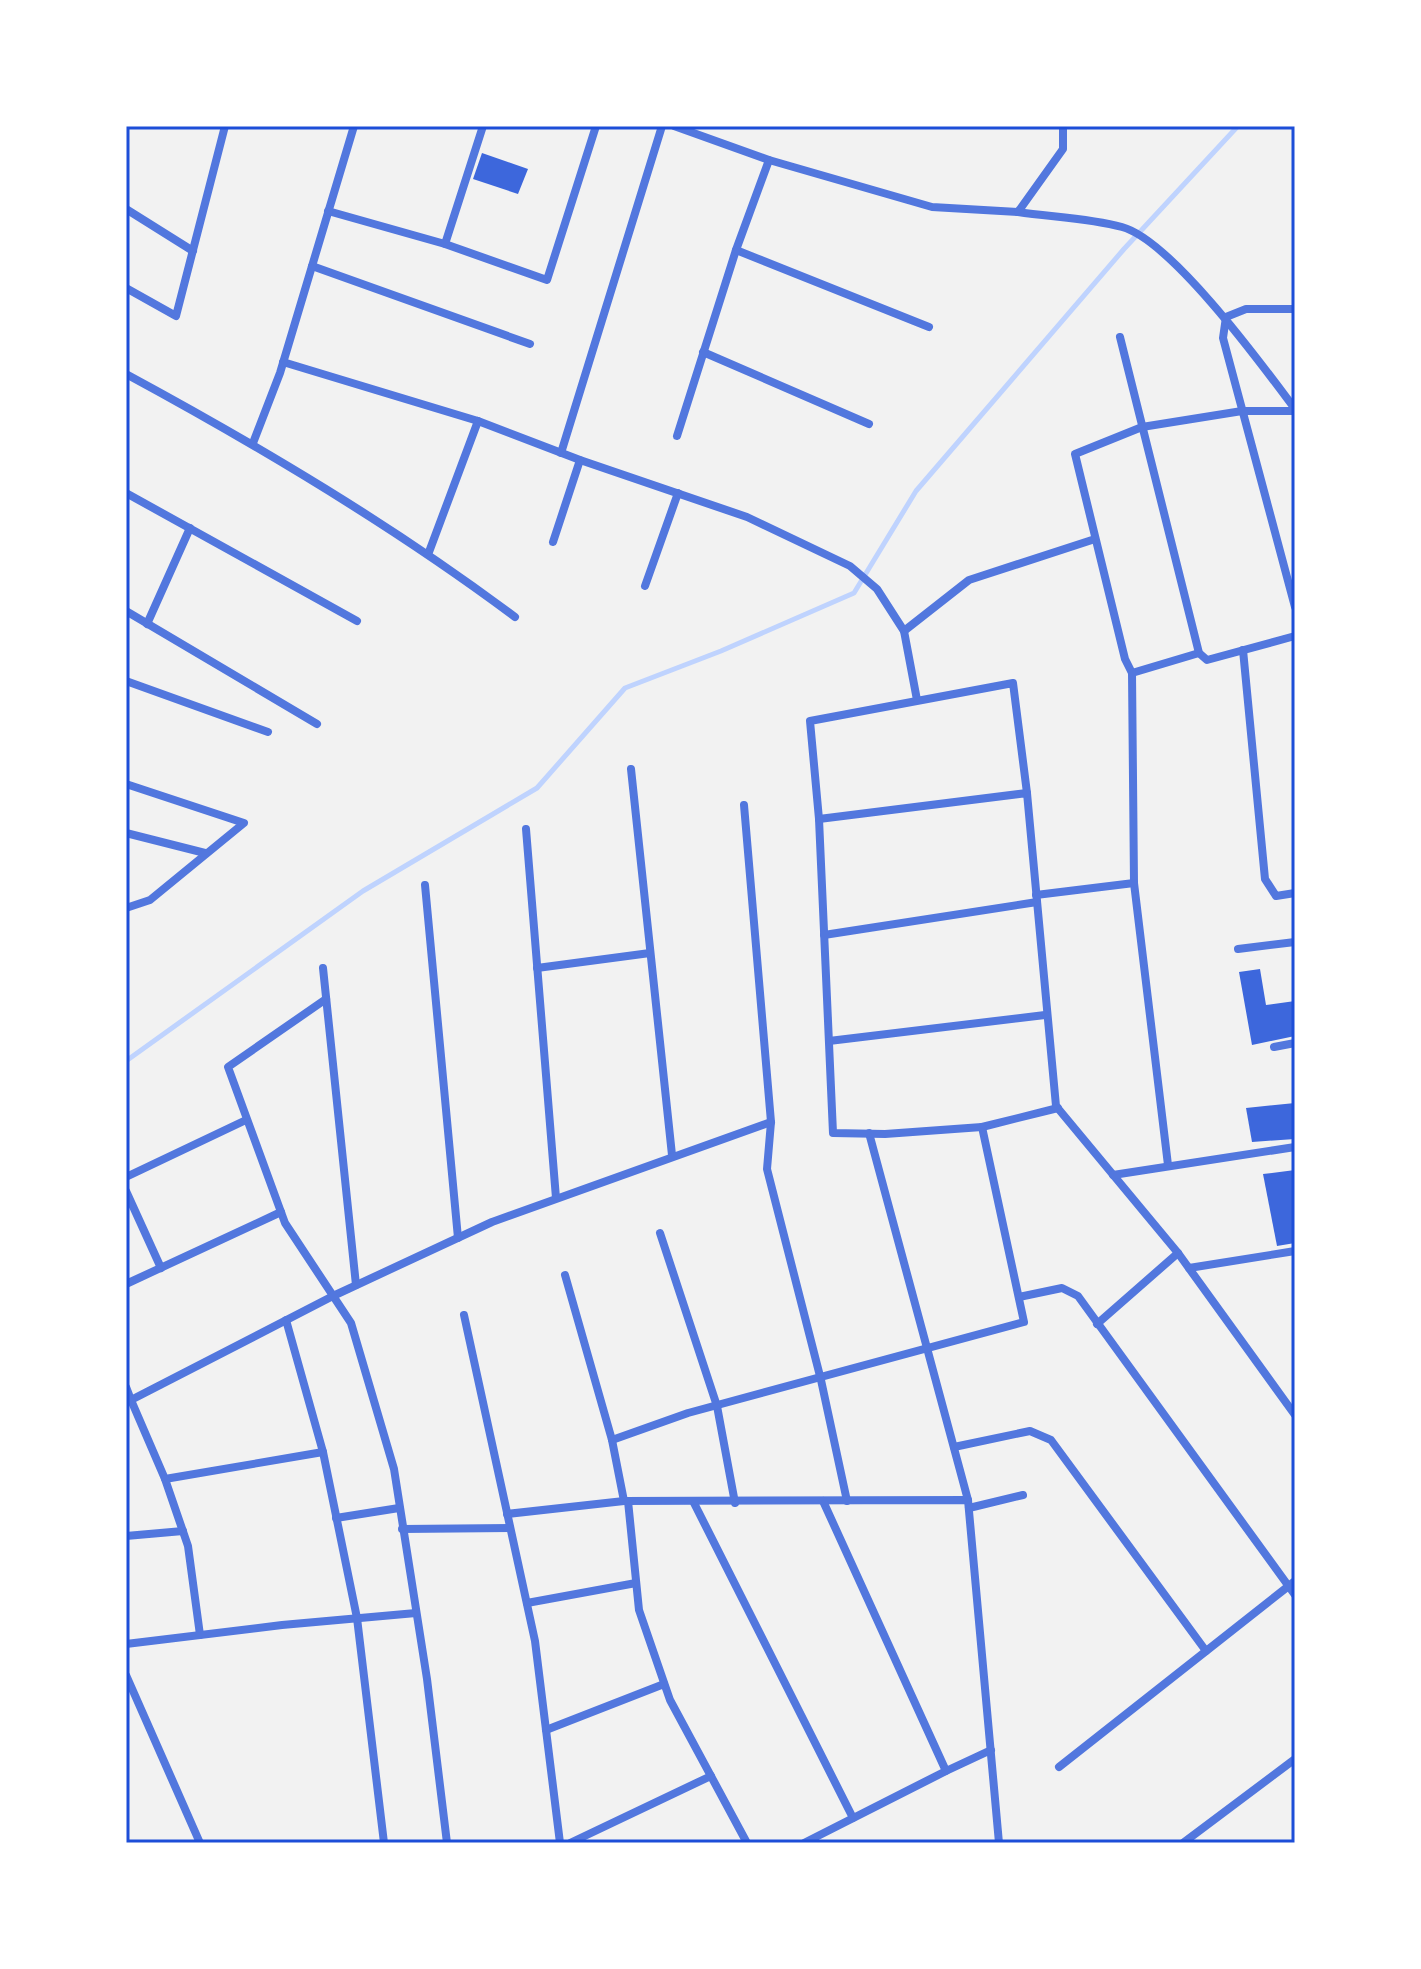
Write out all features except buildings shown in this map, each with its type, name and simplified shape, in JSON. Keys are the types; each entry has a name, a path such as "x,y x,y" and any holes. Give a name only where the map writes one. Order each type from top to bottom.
{"street":[{"path":"126,288 176,316 225,126"},
{"path":"253,443 283,362 354,126"},
{"path":"445,244 483,126"},
{"path":"328,211 445,244 547,280 596,126"},
{"path":"561,453 662,126"},
{"path":"674,126 769,160 932,207 1018,212 1124,227 1152,245 1226,317 1295,410"},
{"path":"1018,212 1063,149 1063,126"},
{"path":"677,436 736,250 769,160"},
{"path":"126,209 193,251"},
{"path":"736,250 929,327"},
{"path":"312,266 530,344"},
{"path":"1226,317 1246,309 1295,309"},
{"path":"1226,317 1223,338 1295,607"},
{"path":"1120,337 1199,653 1207,660 1295,636"},
{"path":"703,352 869,424"},
{"path":"283,362 478,421 781,531 850,566 877,589 904,631 917,700"},
{"path":"126,374 253,443 429,552 515,617"},
{"path":"1168,1165 1134,883 1132,673 1125,659 1075,454 1142,427 1242,411 1295,410"},
{"path":"429,552 478,421"},
{"path":"553,542 580,460"},
{"path":"126,493 357,621"},
{"path":"645,586 678,493"},
{"path":"147,624 190,528"},
{"path":"904,631 969,580 1095,539"},
{"path":"126,611 317,724"},
{"path":"1243,650 1265,879 1276,896 1295,893"},
{"path":"1132,673 1199,653"},
{"path":"126,681 268,732"},
{"path":"1058,1108 982,1127 833,1133 819,819 810,721 1013,683 1027,793 1045,1015 1058,1108 1178,1253 1295,1415"},
{"path":"631,769 672,1155"},
{"path":"126,784 244,823 150,900 126,908"},
{"path":"819,819 1027,793"},
{"path":"744,805 771,1122 767,1169 821,1380 847,1501"},
{"path":"526,829 556,1198"},
{"path":"126,833 205,853"},
{"path":"824,935 1134,883"},
{"path":"425,885 458,1238"},
{"path":"1238,949 1295,942"},
{"path":"537,968 650,953"},
{"path":"323,968 356,1285"},
{"path":"326,999 228,1067 281,1212 351,1323 394,1469 447,1843"},
{"path":"829,1041 1045,1015"},
{"path":"1274,1047 1295,1043"},
{"path":"126,1177 246,1120"},
{"path":"131,1400 333,1296 458,1238 672,1155 771,1122"},
{"path":"612,1440 717,1406 1024,1322 982,1127"},
{"path":"869,1133 969,1504 999,1843"},
{"path":"1113,1175 1295,1147"},
{"path":"126,1191 161,1268"},
{"path":"126,1284 281,1212"},
{"path":"660,1233 717,1406 735,1503"},
{"path":"1189,1268 1295,1251"},
{"path":"1097,1324 1178,1253"},
{"path":"565,1275 626,1501 639,1610 664,1684 747,1843"},
{"path":"1019,1297 1068,1289 1292,1583 1295,1595"},
{"path":"464,1315 527,1603 560,1843"},
{"path":"286,1320 323,1452 357,1618 384,1843"},
{"path":"126,1387 165,1479 183,1531 200,1635"},
{"path":"954,1447 1030,1431 1051,1440 1206,1651"},
{"path":"165,1479 323,1452"},
{"path":"507,1514 626,1501 969,1504 1023,1495"},
{"path":"823,1501 946,1771"},
{"path":"694,1503 853,1818"},
{"path":"336,1518 399,1508"},
{"path":"402,1529 510,1528"},
{"path":"126,1536 183,1531"},
{"path":"527,1603 636,1583"},
{"path":"1059,1767 1292,1583"},
{"path":"126,1644 416,1613"},
{"path":"126,1675 200,1843"},
{"path":"546,1730 664,1684"},
{"path":"804,1843 991,1750"},
{"path":"1183,1843 1295,1759"},
{"path":"570,1843 711,1776"}],"waterway":[{"path":"126,1061 363,891 537,788 625,688 721,651 854,593 916,491 1124,249 1238,126"}]}
